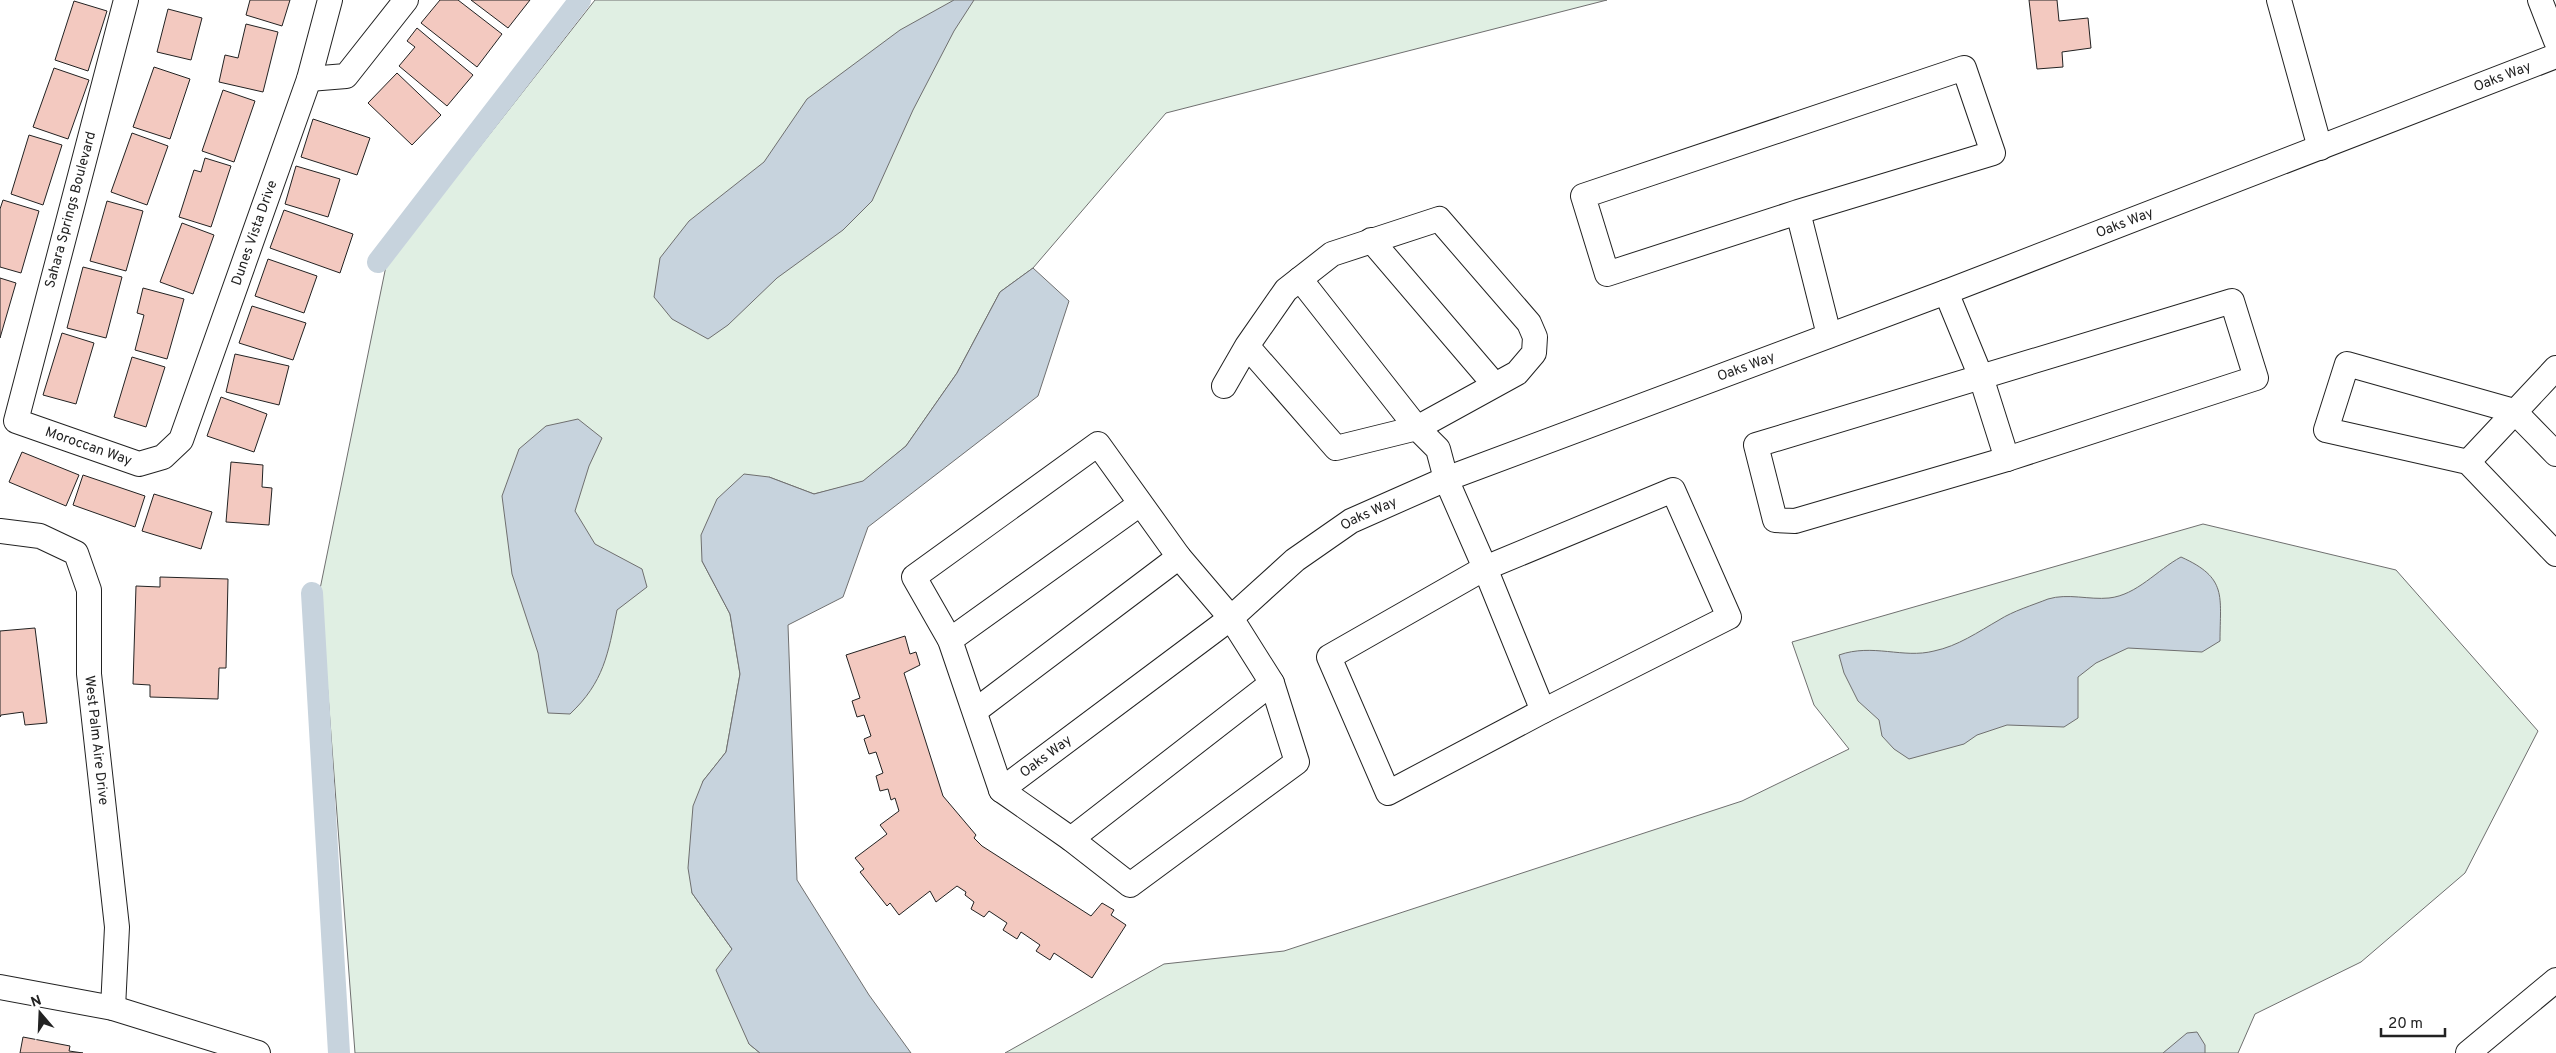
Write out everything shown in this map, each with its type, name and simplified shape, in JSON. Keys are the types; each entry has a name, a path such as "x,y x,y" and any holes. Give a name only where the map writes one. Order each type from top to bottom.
{"street":[{"name":"Sahara Springs Boulevard","path":"16,421 126,0"},
{"name":"Dunes Vista Drive","path":"163,456 181,440 309,79 330,0"},
{"path":"309,79 346,76 406,0"},
{"path":"2280,0 2320,148"},
{"path":"2540,0 2556,41"},
{"name":"Oaks Way","path":"1001,790 1231,618 1295,560 1351,521 1446,480 1946,292 2556,56"},
{"path":"1964,68 1993,153 1798,212 1607,274 1584,196 1964,68"},
{"path":"1798,212 1829,335"},
{"path":"1224,386 1247,346 1286,290 1332,254 1439,219 1522,316 1535,337 1534,353 1517,373 1417,428 1336,448 1247,346"},
{"path":"1371,240 1494,384"},
{"path":"1300,279 1417,428 1438,448 1446,480 1486,568 1543,711"},
{"path":"1946,292 1981,377 2007,460"},
{"path":"2232,302 2256,378 2007,460 1795,521 1775,520 1756,445 2232,302"},
{"path":"2556,454 2514,411 2347,364 2326,430 2468,462 2556,554"},
{"path":"2468,462 2556,368"},
{"name":"Moroccan Way","path":"16,421 139,464 163,456"},
{"path":"1098,444 1179,557 1231,618 1272,683 1297,762 1130,885 1071,839 1001,790 950,640 914,576 1098,444"},
{"path":"1673,490 1729,617 1543,711 1388,793 1329,657 1486,568 1673,490"},
{"path":"950,640 1140,504"},
{"name":"West Palm Aire Drive","path":"0,531 40,536 76,552 89,590 88,674 117,927 113,1008"},
{"path":"975,711 1179,557"},
{"path":"1071,839 1272,683"},
{"path":"2468,1053 2556,980"},
{"path":"0,987 113,1008 258,1053"}],"green space":[{"path":"595,0 1607,0 1166,113 1033,268 1000,292 957,373 906,446 863,482 814,494 769,477 702,561 730,614 740,674 726,752 703,781 692,893 732,949 749,1044 760,1053 355,1053 320,589 386,266"},
{"path":"2203,524 2396,570 2538,731 2465,873 2361,962 2255,1014 2238,1053 1005,1053 1164,964 1284,951 1742,801 1849,749 1814,705 1792,642"}],"shaded area":[{"path":"954,0 974,0 954,31 913,110 872,201 843,230 777,278 728,325 708,339 672,319 654,297 660,258 689,221 764,162 807,99 900,30"},
{"path":"1033,268 1069,301 1038,396 868,527 843,597 788,625 797,880 869,995 911,1053 760,1053 749,1044 716,970 732,949 692,893 688,868 693,806 703,781 726,752 740,674 730,614 702,561 701,535 717,499 744,474 769,477 814,494 863,481 906,446 957,373 1000,292"},
{"path":"578,419 602,438 589,466 575,511 595,544 642,569 647,587 617,610 603,666 597,679 581,702 570,714 548,713 538,653 512,574 502,496 519,449 546,426"},
{"path":"2181,557 2207,573 2214,581 2220,600 2220,641 2202,652 2128,648 2096,663 2078,677 2078,718 2064,727 2007,725 1977,735 1964,744 1909,759 1894,749 1882,736 1879,720 1858,701 1844,673 1839,655 1864,650 1922,653 1943,649 1968,638 2010,614 2048,599 2056,597 2109,598 2119,596 2138,587"},
{"path":"2197,1032 2205,1045 2205,1053 2163,1053 2187,1033"}],"building":[{"path":"250,0 290,0 282,26 246,15"},
{"path":"440,0 458,0 502,34 477,67 421,23"},
{"path":"471,0 530,0 508,28"},
{"path":"2029,0 2057,0 2059,21 2088,18 2091,48 2062,52 2063,67 2037,69"},
{"path":"74,1 107,11 88,71 55,60"},
{"path":"168,9 202,18 191,60 157,52"},
{"path":"246,24 278,32 263,92 219,82 225,55 238,58"},
{"path":"417,28 473,75 447,106 399,66 415,47 407,41"},
{"path":"154,67 190,79 170,139 133,127"},
{"path":"54,68 89,80 68,139 33,127"},
{"path":"397,73 441,115 412,145 368,103"},
{"path":"223,90 255,101 234,162 202,151"},
{"path":"313,119 370,138 357,175 301,157"},
{"path":"132,133 168,146 147,205 111,192"},
{"path":"29,135 62,145 43,205 11,194"},
{"path":"205,158 231,166 211,227 179,217 194,170 201,172"},
{"path":"296,166 340,179 328,217 285,204"},
{"path":"3,200 39,211 21,273 0,267 0,209"},
{"path":"107,201 143,211 126,271 90,261"},
{"path":"284,210 353,234 340,273 270,248"},
{"path":"182,223 214,235 193,294 160,282"},
{"path":"268,259 317,276 304,313 255,296"},
{"path":"83,267 122,277 106,338 67,328"},
{"path":"0,278 16,283 0,338"},
{"path":"143,288 184,299 167,359 135,350 144,315 137,313"},
{"path":"252,306 306,323 293,360 239,343"},
{"path":"62,333 94,343 76,404 43,395"},
{"path":"235,354 289,366 279,405 226,392"},
{"path":"132,357 165,367 146,427 114,417"},
{"path":"221,397 267,414 254,452 207,436"},
{"path":"22,452 79,475 66,506 9,482"},
{"path":"231,462 263,465 262,487 272,488 269,525 226,522"},
{"path":"83,475 145,496 135,527 73,505"},
{"path":"154,494 212,512 201,549 142,531"},
{"path":"160,577 228,579 226,668 219,668 218,699 150,697 150,685 133,684 136,586 160,587"},
{"path":"35,628 47,723 25,725 23,712 1,715 0,717 0,631"},
{"path":"905,636 910,654 916,652 920,665 904,673 943,796 976,835 974,838 982,846 1091,916 1102,903 1114,910 1111,915 1126,925 1092,978 1054,953 1050,960 1036,951 1040,945 1021,932 1017,939 1003,930 1007,923 989,911 984,917 971,909 974,902 965,895 966,892 957,886 936,902 930,891 899,915 890,903 887,906 860,872 864,869 855,858 887,834 880,825 899,811 895,798 891,800 888,789 880,791 876,776 883,773 876,752 869,754 864,739 871,736 864,715 857,717 852,701 860,698 846,655"},
{"path":"23,1037 70,1046 69,1051 83,1053 20,1053"}],"waterway":[{"path":"378,262 580,0"},
{"path":"312,593 339,1053"}]}
